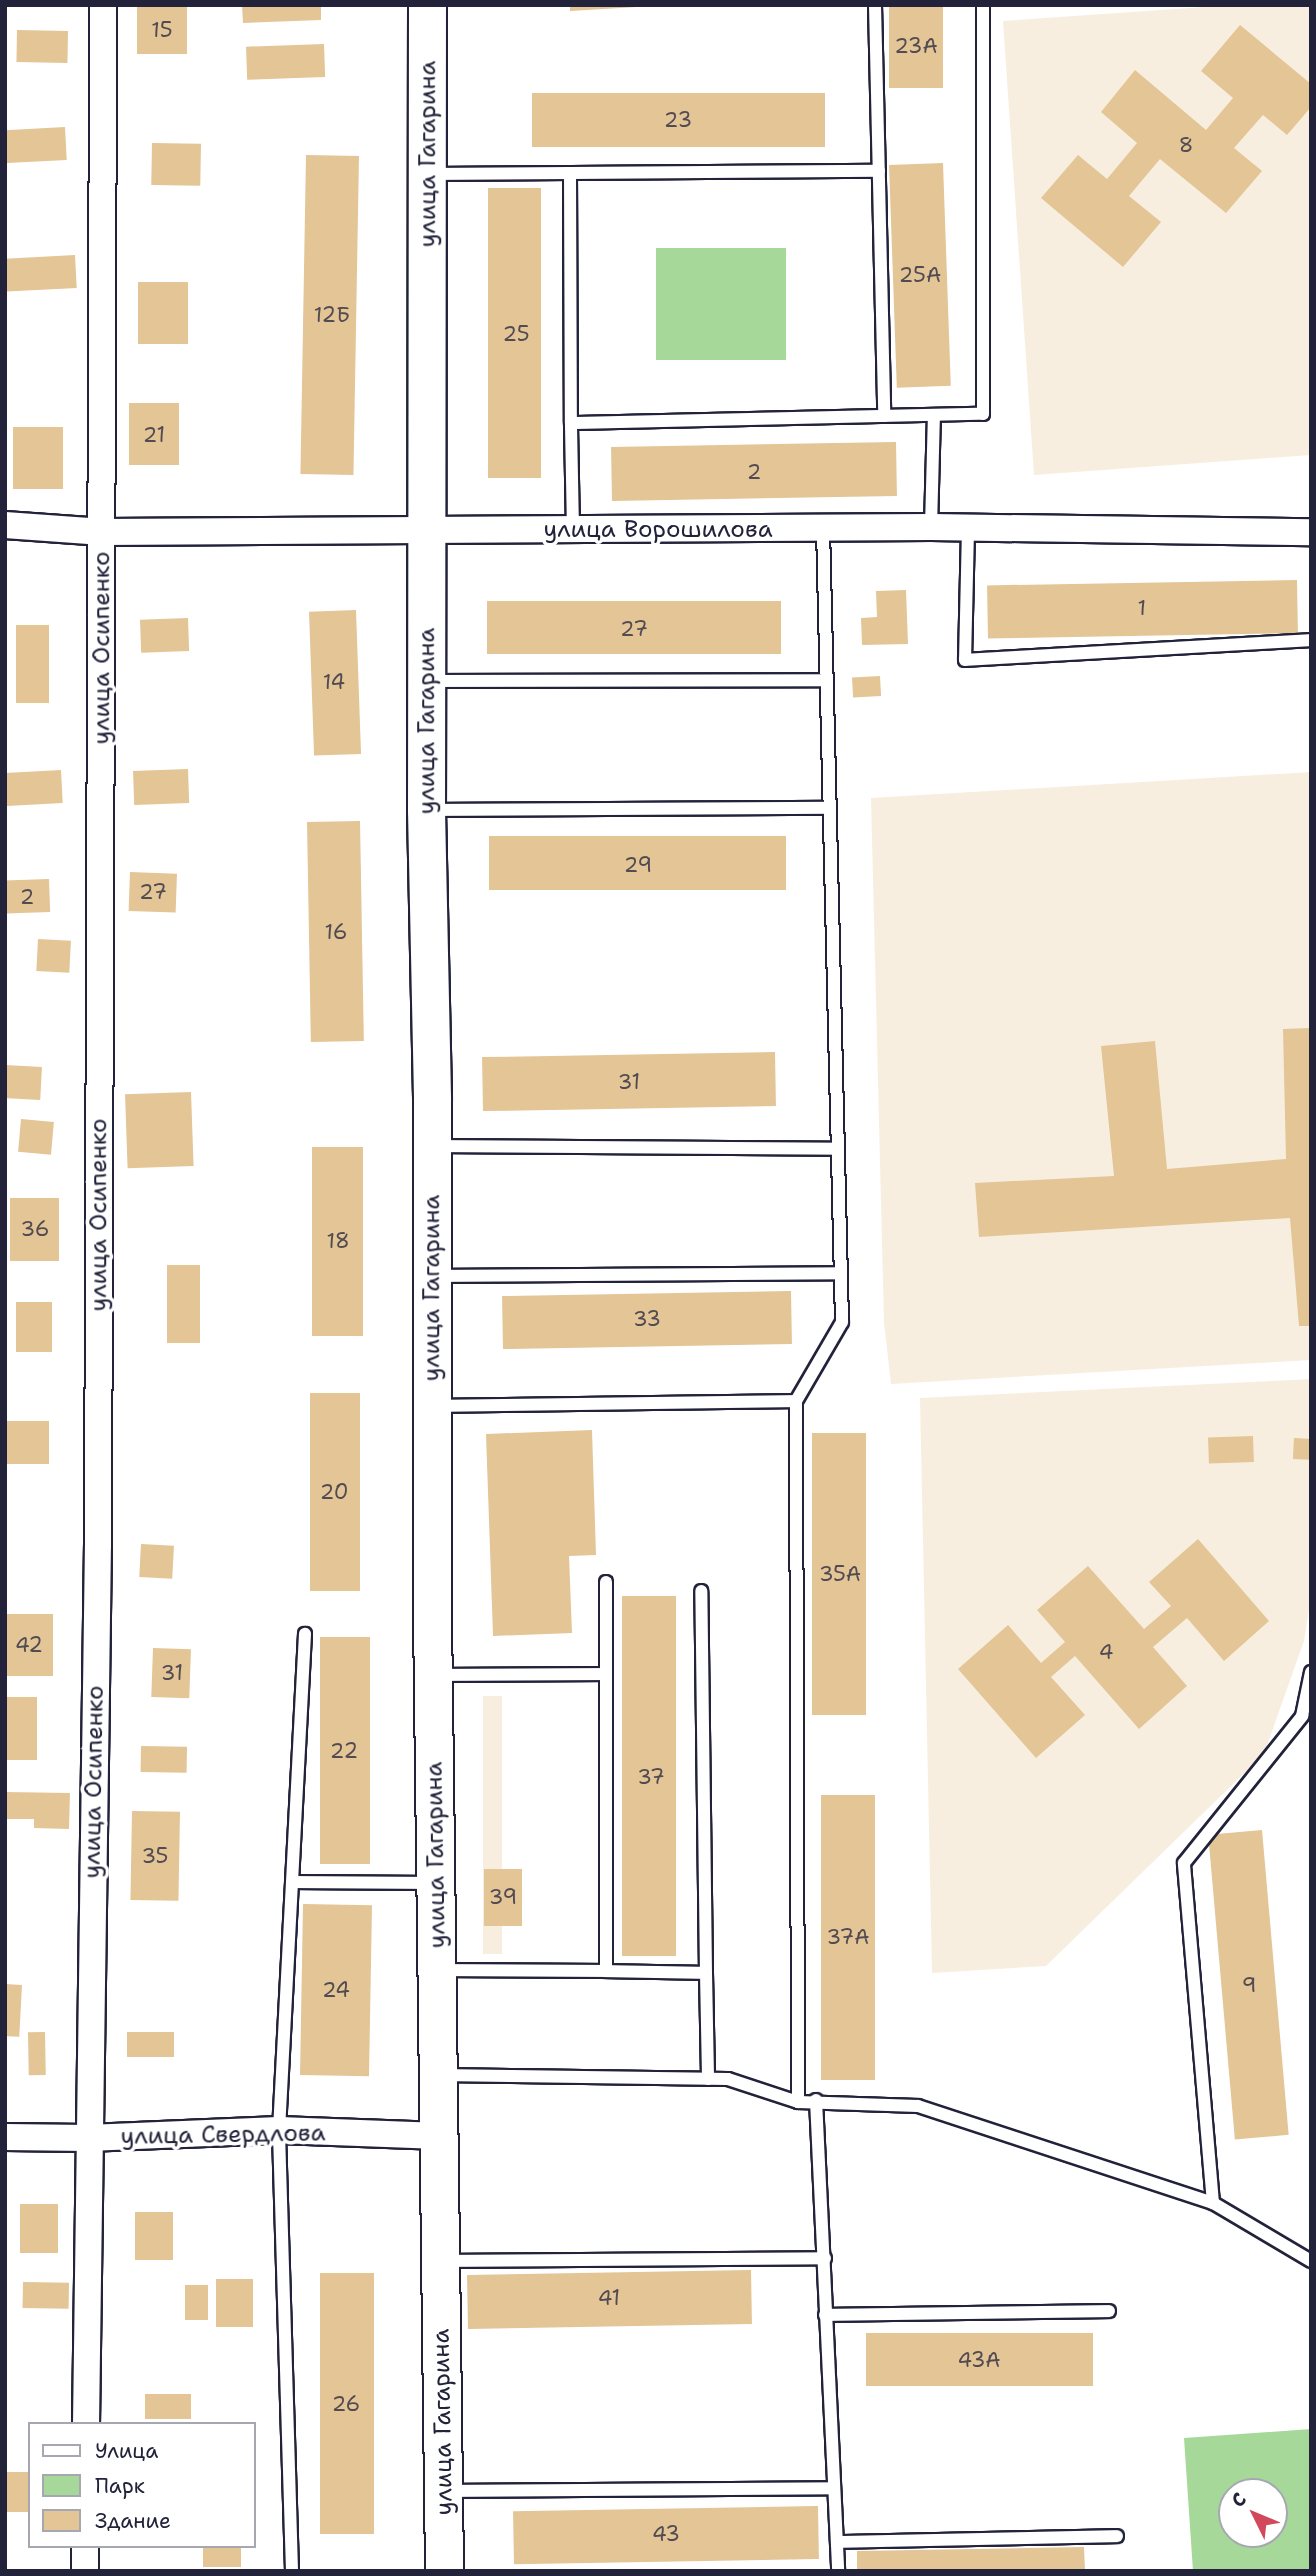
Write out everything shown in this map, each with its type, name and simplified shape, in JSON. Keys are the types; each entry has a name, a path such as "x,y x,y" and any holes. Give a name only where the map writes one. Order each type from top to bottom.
{"main road":[{"name":"улица Гагарина","path":"427,5 429,174 426,810 433,1146 433,1675 444,2571"}],"street":[{"name":"улица Осипенко","path":"86,2422 98,1545 103,5"},
{"name":"улица Ворошилова","path":"5,525 103,532 931,527 1311,531"},
{"name":"улица Свердлова","path":"5,2137 88,2138 279,2130 440,2136"},
{"path":"85,2548 85,2571"}],"lane":[{"path":"875,5 884,416"},
{"path":"571,423 983,414 983,5"},
{"path":"429,174 879,171"},
{"path":"570,173 573,530"},
{"path":"931,527 934,415"},
{"path":"968,528 965,660 1311,640"},
{"path":"798,2102 796,1401 842,1322 823,529"},
{"path":"427,681 827,680"},
{"path":"426,810 830,808"},
{"path":"433,1146 837,1149"},
{"path":"434,1276 839,1273"},
{"path":"431,1406 796,1401"},
{"path":"606,1582 606,1971"},
{"path":"701,1591 708,2079"},
{"path":"292,2571 279,2130 305,1634"},
{"path":"1213,2203 1184,1863 1302,1716 1311,1672"},
{"path":"433,1675 606,1674"},
{"path":"294,1882 436,1883"},
{"path":"437,1970 706,1973"},
{"path":"439,2075 728,2079 798,2102 816,2100 918,2106 1213,2203 1311,2261"},
{"path":"816,2100 838,2571"},
{"path":"442,2261 825,2258"},
{"path":"825,2315 1109,2311"},
{"path":"445,2491 833,2488"},
{"path":"837,2542 1117,2536"}],"shaded area":[{"path":"1233,5 1311,5 1311,455 1034,475 1003,21"},
{"path":"1311,772 1311,1360 891,1384 884,1323 871,798"},
{"path":"1311,1379 1311,1597 1304,1641 1264,1754 1046,1966 932,1973 920,1398"},
{"path":"483,1696 502,1696 502,1954 483,1954"}],"green space":[{"path":"656,248 786,248 786,360 656,360"},
{"path":"1311,2429 1311,2571 1193,2571 1184,2438"}],"building":[{"path":"137,5 187,5 187,54 137,54"},
{"path":"242,5 321,5 321,20 243,23"},
{"path":"570,5 637,5 637,7 570,11"},
{"path":"889,5 943,5 943,88 889,88"},
{"path":"1240,25 1311,84 1311,107 1287,135 1263,115 1234,148 1262,171 1226,213 1160,159 1129,196 1161,222 1123,267 1041,198 1078,155 1107,179 1137,143 1101,112 1135,70 1206,130 1233,98 1201,71"},
{"path":"17,30 68,31 67,63 16,62"},
{"path":"324,44 325,77 247,80 246,47"},
{"path":"532,93 825,93 825,147 532,147"},
{"path":"65,127 67,160 7,163 5,130"},
{"path":"152,143 201,144 200,186 151,185"},
{"path":"306,155 359,156 353,475 300,474"},
{"path":"943,163 951,386 897,388 889,165"},
{"path":"488,188 541,188 541,478 488,478"},
{"path":"75,255 77,288 7,292 5,259"},
{"path":"138,282 188,282 188,344 138,344"},
{"path":"129,403 179,403 179,465 129,465"},
{"path":"13,427 63,427 63,489 13,489"},
{"path":"896,442 897,496 612,501 611,447"},
{"path":"1297,580 1298,633 988,638 987,585"},
{"path":"906,590 908,644 862,645 861,618 877,617 876,591"},
{"path":"487,601 781,601 781,654 487,654"},
{"path":"356,610 361,754 314,756 309,612"},
{"path":"188,618 189,651 141,653 140,620"},
{"path":"16,625 49,625 49,703 16,703"},
{"path":"880,676 881,696 853,697 852,677"},
{"path":"188,769 189,803 134,805 133,771"},
{"path":"61,770 63,803 7,806 5,773"},
{"path":"360,821 364,1041 311,1042 307,822"},
{"path":"489,836 786,836 786,890 489,890"},
{"path":"130,872 177,874 176,913 129,911"},
{"path":"49,879 50,912 6,914 5,881"},
{"path":"38,939 71,941 69,973 36,971"},
{"path":"1311,1028 1311,1326 1299,1326 1290,1218 979,1237 975,1183 1114,1176 1101,1046 1155,1041 1167,1169 1286,1159 1283,1029"},
{"path":"775,1052 776,1106 483,1111 482,1057"},
{"path":"5,1065 42,1067 40,1100 5,1098"},
{"path":"191,1092 194,1166 128,1168 125,1094"},
{"path":"21,1119 54,1122 51,1155 18,1152"},
{"path":"312,1147 363,1147 363,1336 312,1336"},
{"path":"10,1198 59,1198 59,1261 10,1261"},
{"path":"167,1265 200,1265 200,1343 167,1343"},
{"path":"791,1291 792,1344 503,1349 502,1296"},
{"path":"16,1302 52,1302 52,1352 16,1352"},
{"path":"310,1393 360,1393 360,1591 310,1591"},
{"path":"5,1421 49,1421 49,1464 5,1464"},
{"path":"592,1430 596,1555 569,1556 572,1633 493,1636 486,1434"},
{"path":"812,1433 866,1433 866,1715 812,1715"},
{"path":"1253,1436 1254,1462 1209,1464 1208,1438"},
{"path":"1294,1438 1311,1439 1310,1460 1293,1459"},
{"path":"1198,1539 1269,1621 1224,1661 1187,1618 1153,1647 1187,1686 1139,1729 1075,1656 1051,1677 1085,1715 1036,1758 958,1669 1008,1625 1041,1663 1065,1642 1037,1610 1088,1566 1144,1629 1171,1606 1149,1582"},
{"path":"141,1544 174,1546 172,1579 139,1577"},
{"path":"622,1596 676,1596 676,1956 622,1956"},
{"path":"5,1614 53,1614 53,1676 5,1676"},
{"path":"320,1637 370,1637 370,1864 320,1864"},
{"path":"153,1648 191,1649 189,1698 151,1697"},
{"path":"5,1697 37,1697 37,1760 5,1760"},
{"path":"141,1746 187,1747 187,1773 141,1772"},
{"path":"5,1792 70,1793 69,1829 34,1828 34,1819 5,1819"},
{"path":"821,1795 875,1795 875,2080 821,2080"},
{"path":"132,1811 180,1812 178,1901 130,1900"},
{"path":"1262,1830 1289,2135 1235,2140 1208,1835"},
{"path":"484,1869 522,1869 522,1926 484,1926"},
{"path":"303,1904 372,1905 369,2076 300,2075"},
{"path":"5,1984 22,1985 19,2037 5,2036"},
{"path":"28,2032 45,2032 46,2075 29,2075"},
{"path":"127,2032 174,2032 174,2057 127,2057"},
{"path":"20,2204 58,2204 58,2253 20,2253"},
{"path":"135,2212 173,2212 173,2260 135,2260"},
{"path":"751,2270 752,2324 468,2329 467,2275"},
{"path":"320,2273 374,2273 374,2534 320,2534"},
{"path":"216,2279 253,2279 253,2327 216,2327"},
{"path":"23,2282 69,2283 69,2309 23,2308"},
{"path":"185,2285 208,2285 208,2320 185,2320"},
{"path":"866,2333 1093,2333 1093,2386 866,2386"},
{"path":"145,2394 191,2394 191,2419 145,2419"},
{"path":"5,2472 28,2472 28,2512 5,2512"},
{"path":"818,2506 819,2559 514,2564 513,2511"},
{"path":"1084,2547 1085,2571 857,2571 857,2551"},
{"path":"203,2548 241,2548 241,2567 203,2567"}]}
